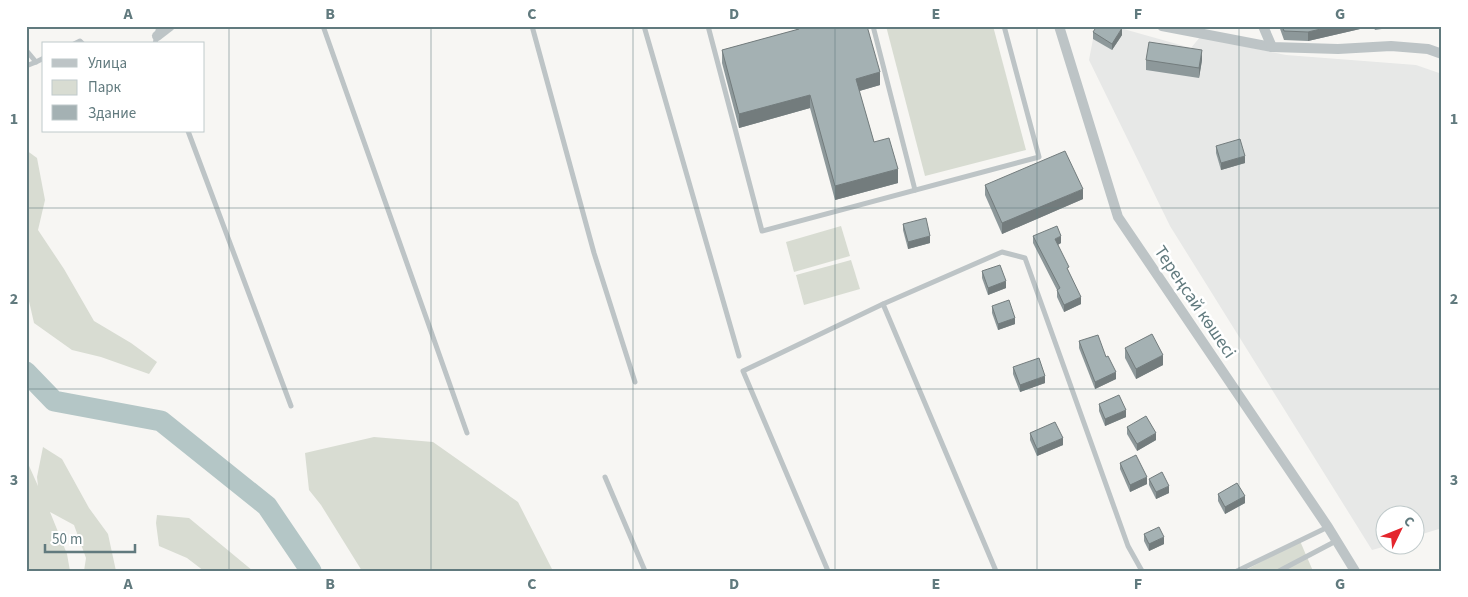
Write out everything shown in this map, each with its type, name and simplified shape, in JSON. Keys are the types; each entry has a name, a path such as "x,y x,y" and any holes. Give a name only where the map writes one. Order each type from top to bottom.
{"street":[{"path":"157,35 170,26"},
{"path":"1162,26 1272,47 1338,48 1391,46 1428,49 1442,54"},
{"path":"1263,26 1272,47"},
{"name":"Тереңсай көшесі","path":"1062,27 1118,217 1328,527 1355,571"}],"lane":[{"path":"323,26 467,433"},
{"path":"532,26 594,253 635,382"},
{"path":"644,26 739,356"},
{"path":"708,26 762,230 1039,157 1004,26"},
{"path":"874,26 916,190"},
{"path":"26,50 36,62"},
{"path":"26,66 42,59"},
{"path":"188,132 290,406"},
{"path":"828,571 743,371 883,304 1002,252 1025,258 1128,546 1142,571"},
{"path":"883,304 996,571"},
{"path":"605,477 645,571"},
{"path":"1237,571 1328,527"},
{"path":"1279,571 1336,541"}],"shaded area":[{"path":"1101,26 1113,26 1191,48 1200,37 1286,55 1416,65 1442,74 1442,528 1426,533 1426,504 1376,504 1376,549 1372,550 1170,226 1089,60 1093,39"}],"green space":[{"path":"886,26 993,26 1026,150 925,176"},
{"path":"26,150 37,158 45,200 38,230 64,269 94,321 131,343 157,362 149,374 101,357 72,350 34,323 26,288"},
{"path":"841,226 850,256 794,272 786,242"},
{"path":"851,260 860,289 804,305 796,275"},
{"path":"374,437 433,442 518,502 553,571 362,571 321,505 309,490 305,453"},
{"path":"43,447 62,459 89,508 108,534 116,571 84,571 86,558 74,525 50,512 67,554 70,571 26,571 26,459 38,486 37,477"},
{"path":"157,515 189,518 253,571 204,571 187,558 159,546 156,523"},
{"path":"1300,541 1313,571 1244,571"}],"building":[{"path":"799,26 867,26 880,72 856,79 874,142 889,138 898,169 835,186 810,95 739,114 722,50 799,29"},
{"path":"1097,26 1119,26 1122,28 1112,44 1093,32"},
{"path":"1282,26 1333,26 1308,32 1284,31"},
{"path":"1149,42 1202,50 1199,68 1146,60"},
{"path":"1240,139 1245,156 1221,163 1216,146"},
{"path":"1065,151 1083,189 1002,223 985,185"},
{"path":"926,218 930,236 908,242 903,224"},
{"path":"1057,226 1061,236 1055,239 1081,297 1064,305 1057,290 1060,288 1033,236"},
{"path":"1000,265 1006,281 988,288 982,271"},
{"path":"1009,300 1015,318 998,324 992,306"},
{"path":"1152,334 1163,355 1136,369 1125,348"},
{"path":"1098,335 1106,357 1108,356 1116,372 1095,382 1079,341"},
{"path":"1039,358 1045,376 1020,385 1013,367"},
{"path":"1119,395 1126,410 1105,419 1099,404"},
{"path":"1146,416 1156,433 1137,444 1127,427"},
{"path":"1055,422 1063,438 1037,449 1030,433"},
{"path":"1136,455 1147,477 1130,485 1120,463"},
{"path":"1162,472 1169,486 1156,492 1149,479"},
{"path":"1237,483 1245,496 1225,507 1218,494"},
{"path":"1159,527 1164,537 1149,544 1144,534"}],"waterway":[{"path":"26,372 54,401 161,421 267,506 311,571"}]}
